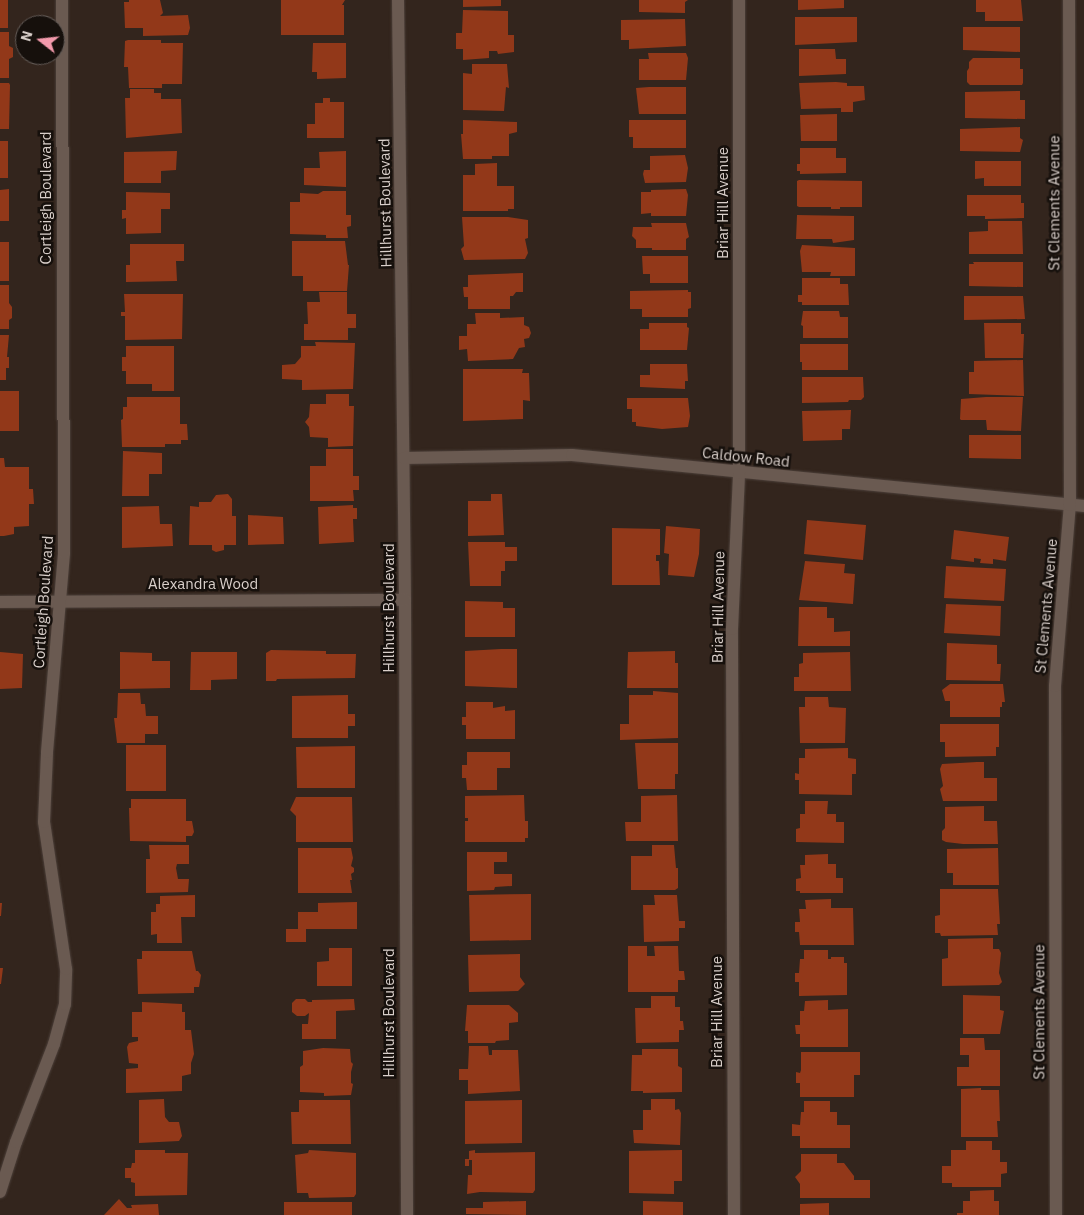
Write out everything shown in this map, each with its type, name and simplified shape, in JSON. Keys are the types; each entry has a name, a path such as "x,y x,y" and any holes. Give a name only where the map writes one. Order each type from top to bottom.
{"street":[{"name":"Cortleigh Boulevard","path":"0,1192 16,1142 54,1044 65,1004 66,969 44,822 47,752 61,601 65,471 62,0"},
{"name":"Hillhurst Boulevard","path":"398,0 405,600 406,1215"},
{"name":"Briar Hill Avenue","path":"734,1215 732,629 739,473 739,0"},
{"name":"St Clements Avenue","path":"1056,1215 1055,686 1070,505 1070,0"},
{"name":"Caldow Road","path":"404,458 572,455 1084,506"},
{"name":"Alexandra Wood","path":"0,602 405,600"}],"building":[{"path":"0,0 8,0 8,28 0,28"},
{"path":"129,0 160,0 163,13 160,16 188,15 190,28 188,35 143,36 143,28 125,28 124,2 129,2"},
{"path":"281,0 345,0 342,5 344,5 344,35 281,35"},
{"path":"463,0 501,0 501,6 463,7"},
{"path":"639,0 688,0 685,2 685,13 639,12"},
{"path":"798,0 844,0 844,8 798,10"},
{"path":"976,0 1021,0 1023,21 985,21 985,12 976,12"},
{"path":"463,10 508,11 508,35 514,35 514,52 498,54 497,51 489,51 489,58 463,60 463,49 456,49 456,33 462,33"},
{"path":"795,17 857,17 857,42 795,45"},
{"path":"685,19 686,46 629,49 629,40 621,40 621,20"},
{"path":"963,27 1020,27 1020,52 963,50"},
{"path":"0,32 9,32 9,46 13,48 13,57 9,59 9,78 0,78"},
{"path":"161,40 161,43 183,43 182,84 162,84 162,88 129,88 128,67 124,67 125,41"},
{"path":"313,43 346,43 346,78 317,79 317,72 312,72"},
{"path":"799,49 835,49 836,59 846,59 846,74 799,76"},
{"path":"648,53 686,53 688,58 686,80 639,80 639,59 649,59"},
{"path":"973,58 1020,58 1020,69 1023,69 1022,85 970,85 967,82 967,71 969,62"},
{"path":"472,64 507,64 509,88 506,87 504,111 463,110 463,73 472,74"},
{"path":"0,83 9,83 10,85 9,129 0,129"},
{"path":"799,83 847,83 847,86 864,86 865,100 853,102 853,112 841,112 841,108 801,109"},
{"path":"686,87 686,114 639,114 636,88"},
{"path":"130,89 154,89 154,93 161,93 161,99 181,99 182,133 126,138 125,98 130,98"},
{"path":"1020,91 1020,100 1025,100 1025,119 965,118 965,92"},
{"path":"323,98 330,98 330,102 344,102 344,138 307,138 307,124 315,124 315,103 323,103"},
{"path":"837,114 837,141 801,141 800,115"},
{"path":"463,120 517,122 517,132 509,134 509,156 492,156 492,159 463,159 461,134 463,134"},
{"path":"629,120 686,120 686,148 633,148 633,137 629,137"},
{"path":"1020,127 1020,138 1023,140 1020,152 960,151 960,129"},
{"path":"0,141 8,141 8,178 0,178"},
{"path":"800,148 836,148 836,158 846,158 846,173 800,174 800,171 797,171 797,164 800,164"},
{"path":"177,151 176,170 161,171 161,183 124,183 124,152"},
{"path":"346,151 346,187 304,185 304,168 320,168 319,152"},
{"path":"685,155 688,168 686,182 645,183 643,174 644,170 650,170 650,156"},
{"path":"975,161 1021,161 1021,186 984,186 984,178 975,179"},
{"path":"497,163 497,186 514,186 514,209 508,209 508,211 463,211 463,175 475,175 475,164"},
{"path":"797,181 862,181 862,207 831,209 831,207 799,207 797,206"},
{"path":"9,189 9,221 0,221 0,190"},
{"path":"686,189 688,195 686,216 651,216 651,213 641,214 641,192"},
{"path":"323,191 346,191 346,215 351,215 351,226 347,227 348,238 326,238 326,235 290,234 290,202 300,202 300,193 318,194"},
{"path":"126,192 170,193 170,209 161,209 161,233 126,234 126,218 122,219 122,210 126,210"},
{"path":"967,195 1021,195 1021,203 1024,203 1024,218 985,219 985,216 967,216"},
{"path":"797,215 854,216 854,240 833,243 832,239 796,239"},
{"path":"462,217 508,217 528,220 528,238 525,239 528,253 525,259 464,260 461,249 464,246"},
{"path":"988,221 1022,221 1023,254 969,254 969,232 988,231"},
{"path":"651,223 686,223 689,237 686,239 686,250 636,248 636,240 632,236 633,227 652,227"},
{"path":"292,241 345,241 349,265 347,291 303,291 303,276 292,276"},
{"path":"0,242 9,242 9,281 0,281"},
{"path":"130,244 184,244 184,261 176,261 177,281 126,282 126,265 130,265"},
{"path":"802,245 855,248 855,276 830,276 831,272 802,272 800,251"},
{"path":"642,256 688,256 688,283 650,283 650,274 643,274"},
{"path":"973,262 1023,262 1023,287 969,286 969,264 974,264"},
{"path":"523,273 523,292 516,292 513,296 510,296 510,309 468,309 468,297 464,297 463,287 468,287 468,275"},
{"path":"802,278 840,278 840,284 848,284 849,305 802,305 802,302 798,302 798,295 802,295"},
{"path":"0,285 9,285 9,303 12,307 12,318 9,320 9,329 0,329"},
{"path":"688,290 688,292 691,292 691,308 688,309 688,317 642,317 642,309 630,309 630,291"},
{"path":"319,292 347,292 347,314 356,314 356,328 348,328 348,340 304,340 304,324 308,324 307,302 320,302"},
{"path":"124,294 183,294 182,339 125,340 125,316 121,316 121,312 125,312"},
{"path":"964,296 1023,296 1025,319 964,320"},
{"path":"803,311 839,311 840,317 848,317 848,338 803,338 803,326 801,325"},
{"path":"475,313 500,313 500,318 524,317 524,325 529,327 531,333 529,338 524,339 525,347 519,348 513,359 468,361 467,349 459,350 459,336 467,336 467,324 476,324"},
{"path":"649,323 687,323 689,328 687,350 640,350 640,329 649,329"},
{"path":"984,323 1021,323 1021,334 1024,334 1023,358 985,358"},
{"path":"0,335 9,335 7,357 9,357 9,368 6,368 6,380 0,380"},
{"path":"315,342 355,343 353,389 302,390 302,380 282,379 282,365 295,364 301,357 301,346 316,346"},
{"path":"800,344 848,344 848,370 802,370"},
{"path":"126,346 174,346 174,391 152,391 152,384 126,384 126,371 122,371 122,357 126,357"},
{"path":"1023,360 1024,396 969,394 969,372 974,372 974,361"},
{"path":"650,364 687,364 688,381 685,381 685,389 640,387 640,375 650,375"},
{"path":"463,369 523,369 522,373 529,373 530,401 523,400 523,419 463,421"},
{"path":"802,377 863,377 864,397 861,400 849,400 848,402 802,403"},
{"path":"0,391 19,391 19,431 0,431"},
{"path":"326,394 349,394 349,406 354,406 353,446 328,447 328,438 310,437 309,427 305,422 309,417 310,404 326,404"},
{"path":"127,397 180,397 180,424 187,424 188,440 181,440 181,444 165,444 165,447 122,447 121,420 123,419 123,407 127,407"},
{"path":"1023,397 1021,431 987,430 986,420 960,419 961,399"},
{"path":"627,398 688,398 690,416 688,427 662,429 636,426 636,422 632,422 632,409 627,409"},
{"path":"851,410 850,429 842,429 842,440 803,441 802,411"},
{"path":"969,435 1021,435 1021,459 969,458"},
{"path":"326,449 353,449 353,476 359,476 359,490 353,490 354,501 310,501 310,466 326,466"},
{"path":"123,451 162,453 162,474 149,474 149,496 122,496"},
{"path":"0,458 4,458 5,467 29,467 29,489 33,489 34,504 29,504 29,526 14,527 14,534 4,536 0,536"},
{"path":"228,494 232,499 232,516 236,516 236,545 224,545 224,550 216,552 212,550 212,545 189,545 190,506 199,507 199,502 211,502 216,495"},
{"path":"491,494 502,494 504,535 468,536 468,501 491,501"},
{"path":"353,505 353,508 357,508 357,519 353,519 354,542 319,544 318,507"},
{"path":"159,506 160,524 172,524 173,546 122,548 122,507"},
{"path":"248,515 283,517 284,544 248,545"},
{"path":"807,520 866,525 863,560 804,554"},
{"path":"666,526 700,529 699,554 694,577 668,575 669,554 664,553"},
{"path":"612,528 660,529 660,555 656,555 656,561 659,561 660,585 612,585"},
{"path":"954,530 1009,537 1006,561 993,559 993,564 980,563 981,559 974,558 974,562 951,559"},
{"path":"468,542 505,542 505,547 517,547 517,561 505,561 505,571 501,571 501,586 470,586"},
{"path":"805,561 845,564 844,573 855,574 853,604 799,600"},
{"path":"946,566 1006,569 1004,601 944,598"},
{"path":"465,601 503,602 503,608 515,608 515,637 465,637"},
{"path":"946,604 1001,606 1000,636 944,633"},
{"path":"799,607 827,607 827,618 834,618 834,632 850,631 850,646 798,646"},
{"path":"947,643 997,645 997,664 1001,664 1000,681 946,680"},
{"path":"517,649 517,688 465,686 465,651"},
{"path":"271,650 326,651 326,654 356,654 355,678 277,679 276,681 266,681 266,653"},
{"path":"675,651 675,663 678,663 678,688 627,688 628,652"},
{"path":"0,652 23,654 22,688 0,689"},
{"path":"120,652 152,653 152,661 170,661 170,688 120,689"},
{"path":"191,652 237,652 237,679 211,680 211,690 190,690"},
{"path":"850,652 851,691 794,691 794,677 799,677 799,664 803,663 803,653"},
{"path":"950,684 1003,684 1005,702 1002,702 1002,707 1000,707 1000,717 950,717 950,701 945,701 942,690"},
{"path":"653,691 678,693 678,738 620,740 620,724 629,724 629,695 653,695"},
{"path":"118,693 140,693 141,704 145,704 146,716 158,716 158,734 145,734 145,743 117,743 114,718 117,718"},
{"path":"348,695 348,714 355,714 355,726 348,726 348,738 292,738 292,696"},
{"path":"805,697 828,697 829,707 846,708 845,743 800,743 799,707 805,707"},
{"path":"466,702 493,702 493,708 505,706 505,711 515,710 515,739 466,739 466,725 462,725 462,717 466,717"},
{"path":"940,724 999,724 999,747 996,747 996,756 945,757 945,742 940,742"},
{"path":"635,743 678,743 678,774 675,774 675,789 638,789"},
{"path":"126,745 166,745 166,791 126,791"},
{"path":"355,746 355,788 297,788 296,747"},
{"path":"848,748 848,758 856,759 856,774 852,774 852,795 799,794 799,780 795,780 795,773 799,774 799,758 805,758 805,749"},
{"path":"467,752 510,752 510,768 497,768 497,790 467,790 466,778 462,778 462,765 467,765"},
{"path":"984,762 984,778 997,778 997,801 943,801 940,789 943,786 940,769 942,764"},
{"path":"524,795 525,821 528,821 528,838 525,838 525,842 465,842 465,821 468,821 468,818 465,818 465,796"},
{"path":"677,795 678,841 626,841 625,822 641,822 641,796"},
{"path":"296,797 352,797 353,842 296,842 296,816 290,810"},
{"path":"131,799 186,799 186,821 192,821 194,832 192,836 186,836 186,842 130,841 129,808 131,808"},
{"path":"805,801 828,801 827,814 836,814 836,822 844,822 844,843 796,842 796,829 800,828 800,814 805,814"},
{"path":"984,806 984,821 997,821 998,844 963,844 942,840 942,831 945,828 945,807"},
{"path":"149,845 189,845 189,864 177,864 176,868 178,879 189,879 188,892 146,893 146,859 150,859"},
{"path":"652,845 674,845 676,868 678,868 678,888 675,890 631,890 631,856 652,856"},
{"path":"298,848 351,848 353,858 351,866 354,868 354,872 351,874 352,880 350,880 352,893 298,893"},
{"path":"998,848 999,885 953,885 953,873 947,873 947,849"},
{"path":"467,852 507,852 507,862 494,862 494,874 512,874 512,886 495,887 494,890 467,891"},
{"path":"828,854 828,864 836,864 836,878 843,878 843,893 800,893 800,891 796,891 796,879 801,878 800,865 805,865 805,855"},
{"path":"940,889 998,889 1000,924 997,924 998,935 941,936 940,933 935,933 935,916 940,915"},
{"path":"531,894 531,940 470,941 469,895"},
{"path":"195,895 195,917 181,917 182,943 157,943 157,934 151,935 151,912 156,912 156,904 160,904 160,896"},
{"path":"654,895 677,895 679,921 685,921 685,928 679,928 679,941 644,942 643,905 655,905"},
{"path":"831,899 831,908 853,908 854,945 800,945 799,932 795,932 795,922 800,922 799,909 806,909 805,900"},
{"path":"357,902 357,929 306,929 306,942 286,942 286,929 298,929 298,912 318,912 318,903"},
{"path":"0,903 2,903 1,916 0,916"},
{"path":"993,938 993,949 999,949 1001,953 999,973 1002,982 999,985 942,986 942,959 948,958 948,939"},
{"path":"628,946 647,946 647,956 655,956 654,946 678,946 679,971 684,971 685,980 678,980 678,992 628,992"},
{"path":"329,948 352,948 352,986 317,986 317,962 329,961"},
{"path":"804,950 828,950 828,959 831,959 831,957 844,957 844,963 847,963 847,995 799,996 799,982 795,982 795,973 799,973 800,959 804,959"},
{"path":"142,951 192,951 196,971 201,975 199,987 194,987 194,993 138,994 137,959 142,959"},
{"path":"520,954 520,977 525,984 518,991 469,992 468,955"},
{"path":"0,968 3,968 1,984 0,984"},
{"path":"963,995 1000,996 1000,1010 1004,1011 1000,1034 963,1034"},
{"path":"651,996 675,996 675,1007 680,1007 680,1021 683,1021 684,1030 679,1030 679,1042 636,1043 635,1008 651,1008"},
{"path":"296,999 305,999 308,1002 312,1002 312,1000 354,999 355,1010 336,1011 336,1039 302,1039 302,1024 308,1024 309,1013 305,1016 297,1016 292,1012 292,1003"},
{"path":"828,1000 828,1010 848,1009 848,1047 800,1047 800,1034 796,1034 795,1025 800,1025 800,1011 804,1011 805,1001"},
{"path":"142,1002 182,1004 182,1012 185,1012 185,1030 191,1030 194,1054 191,1063 191,1074 182,1076 182,1091 126,1093 126,1069 138,1068 138,1064 129,1063 127,1047 129,1043 138,1041 138,1037 132,1037 132,1012 142,1012"},
{"path":"467,1005 509,1005 518,1013 518,1022 509,1023 509,1040 496,1041 495,1043 468,1043 468,1031 465,1031"},
{"path":"960,1038 984,1038 985,1050 1000,1050 1000,1086 957,1086 957,1067 969,1067 969,1055 960,1055"},
{"path":"469,1046 488,1046 489,1055 492,1055 492,1050 518,1050 520,1091 468,1094 468,1080 459,1080 459,1069 468,1069"},
{"path":"323,1048 350,1049 351,1062 353,1064 351,1095 324,1096 324,1093 300,1092 300,1067 303,1065 303,1051"},
{"path":"642,1049 678,1049 678,1066 682,1068 682,1092 643,1093 643,1091 631,1091 632,1055 642,1055"},
{"path":"801,1052 860,1052 860,1075 854,1075 854,1097 800,1097 800,1083 796,1083 796,1072 800,1073 801,1070"},
{"path":"981,1088 981,1090 999,1090 1000,1121 997,1121 998,1137 961,1137 961,1089"},
{"path":"164,1099 165,1117 169,1122 179,1122 182,1136 179,1141 139,1143 139,1100"},
{"path":"651,1099 675,1099 675,1110 679,1109 681,1113 680,1145 634,1143 633,1130 643,1130 643,1110 651,1110"},
{"path":"299,1100 350,1100 351,1144 292,1144 291,1112 299,1112"},
{"path":"522,1100 522,1143 465,1144 465,1101"},
{"path":"804,1101 830,1101 830,1112 837,1112 837,1125 850,1125 850,1148 800,1148 800,1136 792,1136 792,1124 800,1125 801,1112 804,1112"},
{"path":"966,1141 992,1141 992,1150 1000,1150 1000,1162 1007,1162 1007,1173 1001,1174 1001,1187 952,1187 952,1183 942,1183 942,1166 951,1166 951,1150 966,1150"},
{"path":"135,1150 165,1150 165,1153 188,1153 187,1195 135,1196 135,1183 131,1182 131,1178 125,1178 125,1168 131,1168 132,1163 135,1163"},
{"path":"309,1150 356,1153 356,1194 354,1197 309,1198 308,1193 297,1193 295,1155 308,1153"},
{"path":"475,1150 475,1153 535,1152 535,1190 533,1193 480,1192 467,1194 468,1175 472,1175 472,1160 469,1160 469,1166 465,1166 465,1159 469,1159 469,1151"},
{"path":"682,1150 682,1181 674,1181 674,1194 629,1193 629,1151"},
{"path":"801,1154 837,1154 837,1163 844,1163 854,1176 854,1180 870,1180 870,1198 800,1198 800,1184 795,1177 801,1171"},
{"path":"994,1190 994,1201 999,1201 999,1215 957,1215 957,1213 963,1213 963,1201 970,1201 970,1191"},
{"path":"119,1199 127,1208 132,1208 131,1205 158,1204 159,1215 104,1215"},
{"path":"526,1201 526,1215 466,1214 466,1208 483,1208 483,1202"},
{"path":"643,1201 683,1202 683,1215 643,1215"},
{"path":"284,1202 352,1202 352,1215 284,1215"},
{"path":"829,1203 829,1215 800,1215 800,1204"}]}
